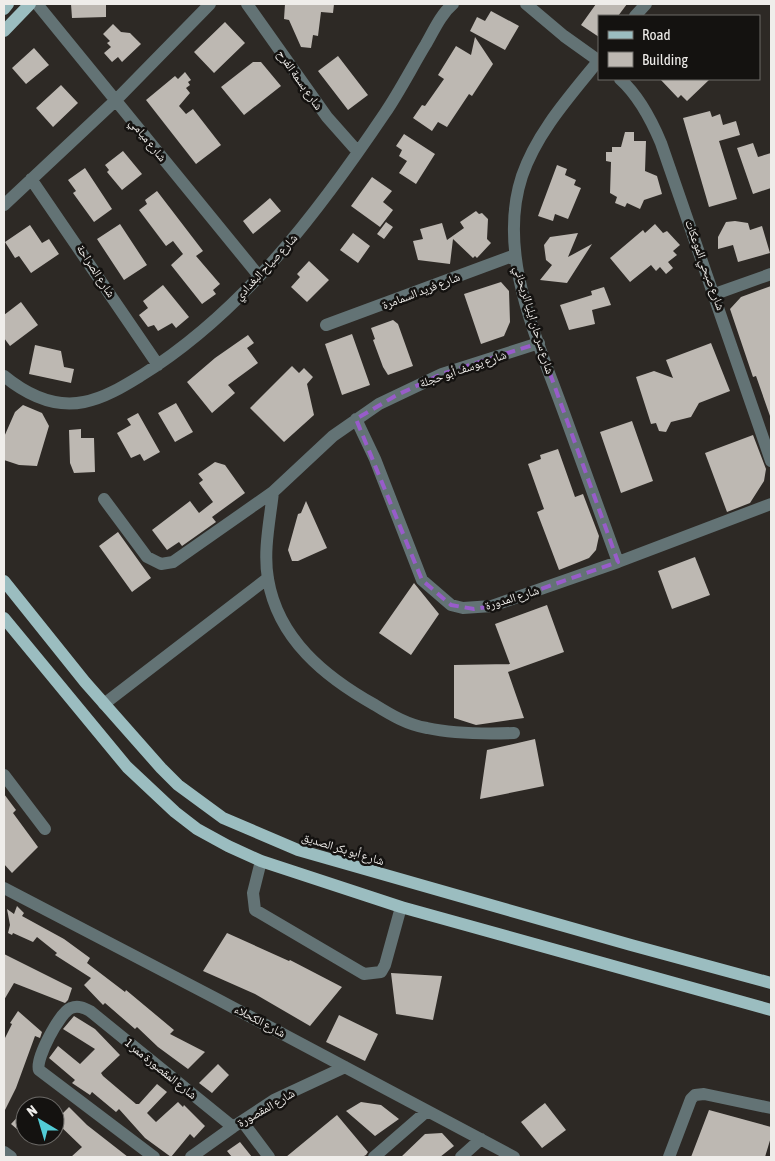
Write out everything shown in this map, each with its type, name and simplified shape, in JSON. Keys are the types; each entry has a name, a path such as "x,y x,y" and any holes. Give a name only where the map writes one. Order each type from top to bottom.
{"main road":[{"path":"4,9 8,4"},
{"path":"4,31 30,4"},
{"name":"شارع أبو بكر الصديق","path":"4,581 104,704 178,785 223,818 256,834 298,850 399,880 771,983"},
{"path":"4,618 128,767 154,794 197,829 261,861 401,907 771,1010"}],"street":[{"name":"شارع ميامي","path":"37,4 259,276"},
{"path":"4,205 116,100 210,4"},
{"name":"شارع بسمة الفرح","path":"246,4 327,117 358,152"},
{"path":"526,4 564,36 598,60"},
{"path":"636,15 646,4"},
{"name":"شارع صياح البغدادي","path":"4,376 24,391 50,401 84,402 121,388 158,365 195,336 259,276 307,222 387,110 450,6"},
{"name":"شارع سرحان ايليا الريحاني","path":"598,62 558,111 533,148 521,178 514,223 515,256 520,282 539,343 618,562"},
{"name":"شارع صبحي الموعكات","path":"621,80 640,103 656,130 715,294 771,461"},
{"name":"شارع الصراحة","path":"31,179 158,365"},
{"name":"شارع فريد السمامرة","path":"326,325 515,256"},
{"path":"715,294 771,274"},
{"name":"شارع يوسف أبو حجلة","path":"104,499 147,557 161,564 178,560 273,492 322,445 356,419 425,381 539,343"},
{"name":"شارع المدورة","path":"356,419 422,580 451,605 474,609 492,606 618,562 771,504"},
{"path":"273,492 267,547 268,578 277,609 290,635 306,655 359,696 405,722 426,728 514,733"},
{"path":"104,704 268,578"},
{"path":"4,774 45,829"},
{"path":"261,861 253,892 255,910 364,974 381,972 385,965 401,907"},
{"name":"شارع الكحلاء","path":"4,888 514,1157"},
{"name":"شارع المقصورة ممر 1","path":"154,1157 39,1070 38,1061 42,1051 66,1011 76,1007 90,1011 237,1124 269,1157"},
{"name":"شارع المقصورة","path":"191,1157 274,1100 345,1067"},
{"path":"669,1157 687,1107 695,1095 704,1094 771,1108"},
{"path":"374,1157 427,1112"},
{"path":"461,1157 481,1138"},
{"path":"4,1152 10,1157"}],"highlighted area":[{"path":"539,343 618,562 492,606 474,609 451,605 422,580 356,419 397,395 442,374"}],"building":[{"path":"71,4 106,4 106,17 72,18"},
{"path":"285,4 334,4 333,13 321,12 318,36 313,35 311,48 301,47 289,20 284,19"},
{"path":"596,4 627,4 619,15 598,15 598,36 581,25"},
{"path":"491,11 519,26 505,50 470,31 477,17 485,21"},
{"path":"225,22 245,43 214,73 194,52"},
{"path":"113,24 121,32 130,33 141,44 122,62 118,57 112,62 104,53 111,47 107,43 110,41 103,34"},
{"path":"475,37 493,64 472,96 469,94 447,127 438,122 432,131 413,118 422,105 425,106 444,79 438,75 456,46 471,55"},
{"path":"34,48 49,65 26,84 12,68"},
{"path":"338,56 368,95 348,110 318,71"},
{"path":"253,62 261,62 281,86 244,115 221,87"},
{"path":"185,72 191,80 188,82 190,85 186,88 190,93 179,106 186,114 193,109 221,145 196,164 146,100 175,76 178,79"},
{"path":"661,80 709,80 687,101 681,95 678,98"},
{"path":"61,85 78,103 53,127 36,108"},
{"path":"710,111 712,117 720,114 723,125 736,121 740,135 719,141 737,199 709,207 683,118"},
{"path":"625,132 634,132 634,141 646,141 645,171 657,176 662,194 644,200 640,209 627,203 625,207 615,203 617,197 610,193 611,162 606,161 606,152 612,152 612,147 621,147"},
{"path":"404,134 435,154 416,184 399,173 407,161 399,156 402,150 396,146"},
{"path":"753,143 758,157 771,153 771,188 753,194 737,148"},
{"path":"123,151 142,174 122,190 107,172 109,170 105,165"},
{"path":"557,165 567,169 565,175 576,180 574,185 581,188 568,219 555,214 553,221 538,216"},
{"path":"85,168 112,209 94,222 73,193 76,191 68,180"},
{"path":"372,177 392,191 383,202 393,210 380,227 351,206"},
{"path":"157,191 203,251 196,256 220,284 213,290 216,294 202,304 171,265 183,254 173,241 166,246 139,210 147,204 145,200"},
{"path":"270,198 281,211 253,234 243,221"},
{"path":"476,211 479,214 482,213 488,219 487,239 491,243 477,258 475,256 473,258 453,239 450,264 418,260 413,241 423,239 420,229 442,223 447,240 464,228 460,222"},
{"path":"386,222 393,227 384,239 377,234"},
{"path":"726,222 748,223 750,230 762,226 770,253 738,262 733,245 718,249 718,237"},
{"path":"120,224 147,265 124,280 97,239"},
{"path":"655,224 663,233 667,231 680,245 673,251 677,255 668,262 673,268 666,274 660,267 656,271 651,265 630,282 610,258 643,230 645,233"},
{"path":"30,225 42,243 49,239 59,254 31,273 19,256 15,258 5,242"},
{"path":"353,233 370,246 358,263 340,250"},
{"path":"578,233 568,257 592,244 567,283 540,280 552,265 546,260 544,245 550,237"},
{"path":"309,261 329,280 307,302 291,287 300,277 297,274"},
{"path":"501,282 509,291 510,322 504,336 481,344 464,294"},
{"path":"163,285 189,317 176,328 172,323 158,331 154,325 148,327 139,315 148,308 143,301"},
{"path":"771,286 770,416 756,376 753,377 730,309 741,297"},
{"path":"604,287 611,305 592,310 595,324 569,330 560,305 592,295 591,291"},
{"path":"21,302 38,325 10,346 4,338 4,315"},
{"path":"393,320 398,324 413,366 388,375 373,340 375,339 371,328"},
{"path":"352,334 370,385 342,395 325,344"},
{"path":"248,335 254,343 247,348 258,363 228,385 235,393 212,413 187,382 215,358"},
{"path":"711,343 730,391 699,403 691,417 671,422 666,432 659,431 656,423 651,424 636,377 654,371 673,378 666,360"},
{"path":"35,345 61,351 64,367 74,369 71,383 29,374"},
{"path":"292,366 299,373 304,368 313,377 307,384 314,415 284,442 250,408"},
{"path":"176,403 193,432 175,442 158,413"},
{"path":"23,405 42,413 49,426 37,466 19,465 4,460 4,437 15,412"},
{"path":"138,413 160,452 144,461 140,454 131,458 117,433 131,425 127,419"},
{"path":"632,421 653,481 621,493 600,432"},
{"path":"81,429 81,438 94,438 95,472 74,473 70,463 69,430"},
{"path":"753,435 766,469 764,481 750,503 727,512 705,453"},
{"path":"558,449 575,497 583,494 599,536 596,550 589,558 559,570 537,512 544,509 528,464 541,459 540,455"},
{"path":"215,462 225,465 245,493 212,517 216,522 182,546 179,542 167,550 152,530 190,501 199,513 213,502 199,483 203,480 198,474"},
{"path":"306,501 327,548 298,561 292,561 288,550 298,514 301,513"},
{"path":"118,532 151,578 132,592 99,546"},
{"path":"695,557 710,595 672,609 658,571"},
{"path":"414,583 439,614 411,655 379,633"},
{"path":"547,605 564,652 508,672 524,718 476,725 454,718 454,665 510,664 495,624"},
{"path":"535,739 544,786 480,799 487,750"},
{"path":"4,794 16,810 13,813 38,847 12,873 4,864"},
{"path":"17,906 24,913 22,916 64,939 90,958 87,963 125,992 126,990 174,1030 170,1034 205,1052 188,1069 158,1047 137,1027 135,1029 105,1003 103,1005 84,985 91,978 55,955 57,953 37,937 33,942 13,933 12,935 8,933 10,925 7,909 14,914"},
{"path":"227,933 290,960 342,987 310,1026 255,994 203,971"},
{"path":"4,954 72,988 68,1000 65,1003 14,983 4,1000"},
{"path":"391,973 442,976 433,1020 396,1014"},
{"path":"18,1011 42,1032 40,1038 35,1036 16,1088 4,1112 4,1040 12,1024 10,1023"},
{"path":"339,1015 378,1034 365,1061 326,1042"},
{"path":"74,1016 95,1029 120,1055 101,1073 136,1104 139,1104 157,1084 167,1092 147,1113 156,1122 178,1102 183,1107 184,1105 205,1126 194,1138 190,1134 171,1157 145,1138 119,1109 116,1112 92,1092 90,1095 72,1083 75,1080 49,1058 58,1046 80,1064 95,1049 63,1029"},
{"path":"218,1064 229,1075 212,1093 199,1083"},
{"path":"361,1102 381,1105 399,1119 375,1136 346,1111"},
{"path":"545,1103 566,1130 542,1148 521,1122"},
{"path":"69,1107 87,1125 128,1157 71,1157 82,1147 65,1131 65,1111"},
{"path":"709,1110 771,1127 771,1137 765,1157 691,1157"},
{"path":"337,1115 368,1152 366,1155 362,1157 286,1157"},
{"path":"442,1133 454,1146 440,1157 401,1157 425,1134"},
{"path":"240,1142 252,1157 232,1157 227,1151"}]}
